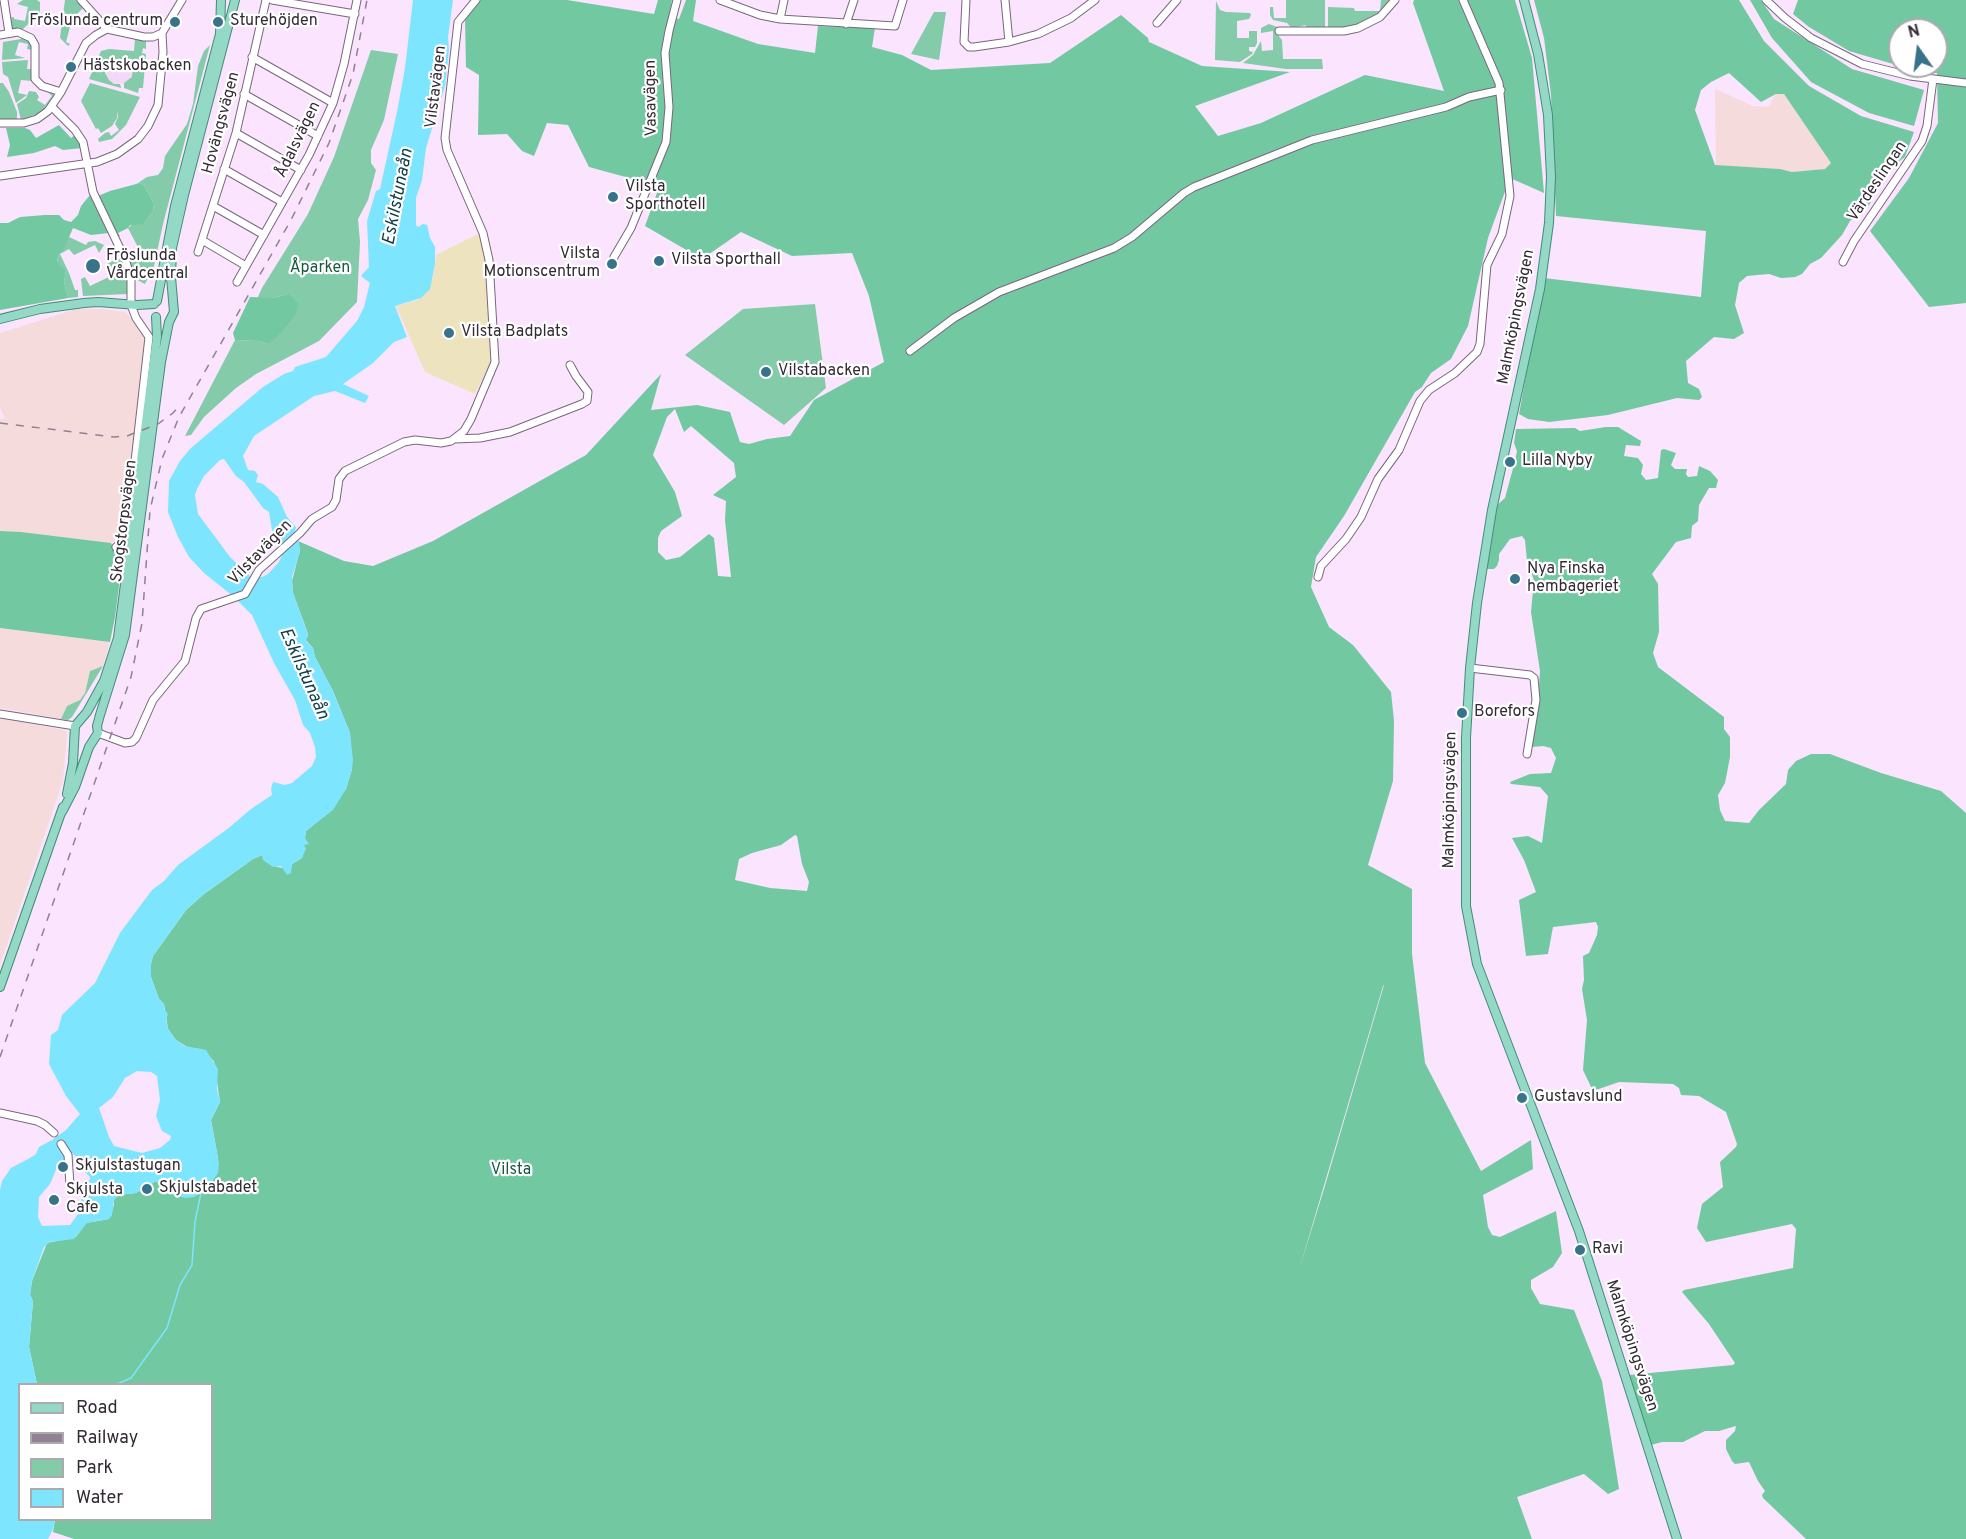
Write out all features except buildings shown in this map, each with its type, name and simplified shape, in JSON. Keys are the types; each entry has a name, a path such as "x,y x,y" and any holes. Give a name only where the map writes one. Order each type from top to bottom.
{"main road":[{"name":"Skogstorpsvägen","path":"78,723 104,681 118,638 157,337 155,309 175,206 220,34 221,0"},
{"path":"0,319 40,309 98,302 155,309 164,320 171,317 174,312 171,262 180,211 235,0"},
{"name":"Malmköpingsvägen","path":"1524,0 1538,54 1548,115 1551,177 1549,223 1540,289 1486,541 1470,668 1466,765 1467,915 1474,954 1488,996 1579,1231 1677,1539"},
{"path":"155,309 165,299 172,304"},
{"name":"Skogstorpsvägen","path":"98,730 125,635 160,362 171,317"},
{"path":"0,987 62,812 71,779 78,723 92,720 98,730 75,787 62,812"},
{"path":"76,736 83,742 92,741"}],"street":[{"path":"4,0 9,33"},
{"path":"81,0 107,29 144,37 153,37 162,33"},
{"path":"0,176 88,163 111,157 129,147 152,120 158,105 163,52 162,33 182,0"},
{"name":"Hovängsvägen","path":"198,252 236,133 266,0"},
{"path":"272,0 355,14"},
{"name":"Ådalsvägen","path":"237,282 301,170 333,103 357,0"},
{"name":"Vilstavägen","path":"98,730 125,743 136,738 153,700 185,661 198,613 207,605 245,594 256,574 312,519 328,510 334,503 339,479 350,468 404,442 420,440 441,443 454,439 464,431 471,419 495,362 488,251 483,233 447,150 445,138 458,22 476,0"},
{"name":"Vasavägen","path":"614,257 632,228 666,142 669,107 665,53 677,0"},
{"path":"722,0 760,15 780,19 894,26 903,0"},
{"path":"780,19 784,0"},
{"path":"846,24 854,0"},
{"path":"966,0 964,38 966,45 974,47 1028,38 1061,24 1095,0"},
{"path":"1005,0 1009,42"},
{"path":"1157,23 1177,0"},
{"path":"1279,31 1344,31 1358,28 1380,17 1395,0"},
{"path":"1318,577 1322,566 1347,538 1361,517 1378,479 1399,450 1420,401 1429,390 1452,376 1479,349 1487,265 1502,234 1510,196 1497,75 1462,0"},
{"path":"1766,0 1811,38 1847,57 1880,70 1966,82"},
{"path":"0,123 18,124 31,121 52,107 86,43 107,29"},
{"path":"0,35 24,33 31,38 35,45 34,79 42,86 61,92"},
{"path":"252,57 333,103"},
{"name":"Värdeslingan","path":"1843,262 1854,241 1922,141 1927,126 1934,79"},
{"path":"910,351 954,318 999,292 1113,248 1132,237 1194,187 1312,140 1446,107 1469,97 1500,90"},
{"path":"244,94 318,136"},
{"path":"52,107 80,136 85,149 93,192 127,266 136,318 149,337 125,539"},
{"path":"236,133 301,170"},
{"path":"224,169 282,202"},
{"path":"213,206 264,235"},
{"path":"202,240 246,266"},
{"path":"454,439 510,432 587,401 588,392 570,364"},
{"path":"1470,668 1530,675 1534,678 1536,700 1527,754"},
{"path":"0,714 78,723"},
{"path":"0,1113 37,1121 54,1133"},
{"path":"61,1144 67,1152 70,1185"}],"shaded area":[{"path":"131,60 133,77 125,83 114,84 109,80 105,73 105,65"},
{"path":"1715,89 1753,106 1768,107 1776,94 1784,94 1831,163 1825,169 1792,172 1779,169 1716,166"},
{"path":"76,309 126,312 147,340 125,529 123,537 111,543 0,531 0,419 5,419 0,408 0,333"},
{"path":"0,628 110,642 103,666 90,671 85,693 80,700 67,706 61,719 0,708"},
{"path":"0,718 64,730 67,736 63,781 0,965"}],"green space":[{"path":"23,0 40,2 40,13 23,29 11,29 8,18 14,17 14,19 25,21 28,7 17,4"},
{"path":"65,0 79,0 83,8 77,14 78,17 73,16 66,42 70,44 68,46 60,38"},
{"name":"Vilsta","path":"480,0 567,0 654,14 658,0 672,0 669,17 679,19 686,0 696,0 693,21 758,44 815,53 818,26 875,28 872,47 902,55 931,70 1050,63 1121,15 1148,38 1149,42 1202,66 1290,72 1195,106 1218,136 1261,123 1365,75 1444,91 1413,3 1414,0 1515,0 1532,58 1544,193 1510,178 1488,238 1468,326 1451,359 1431,373 1422,387 1415,392 1344,516 1316,557 1311,587 1329,627 1353,645 1391,692 1394,721 1393,781 1368,865 1412,889 1412,954 1425,1063 1481,1171 1531,1140 1533,1169 1483,1195 1488,1227 1492,1235 1500,1237 1556,1211 1562,1253 1553,1267 1531,1280 1531,1288 1540,1304 1574,1310 1602,1381 1619,1489 1608,1494 1584,1474 1517,1497 1532,1539 74,1539 53,1532 55,1521 213,1521 213,1383 37,1383 29,1347 33,1301 30,1295 32,1281 47,1243 76,1237 86,1223 109,1219 114,1200 118,1195 136,1193 156,1181 170,1194 218,1158 211,1120 220,1102 214,1061 201,1049 189,1048 176,1040 168,1029 164,1004 159,999 151,977 151,964 153,956 186,910 204,894 253,859 262,855 277,867 290,869 292,864 302,858 306,831 327,814 346,789 352,769 350,733 313,648 305,639 308,636 307,631 293,593 292,581 300,550 298,541 344,561 373,566 433,541 586,455 661,374 651,410 697,405 730,412 740,442 749,444 790,436 814,400 884,362 869,296 852,253 792,256 741,232 702,259 645,226 657,193 633,179 589,167 568,125 547,123 534,156 522,151 507,134 478,135 479,75 466,67 465,17","holes":["675,409 684,432 691,426 734,463 736,477 713,495 726,501 725,520 731,577 718,576 714,538 709,534 680,557 666,560 658,552 658,538 661,531 682,516 675,492 653,455 667,417","795,835 809,882 807,891 770,888 735,880 739,859 781,845","1383,986 1324,1189 1299,1270"]},
{"path":"1286,0 1325,0 1325,29 1306,29 1306,25 1292,28 1287,23 1273,20 1270,7 1273,7 1274,18 1286,18"},
{"path":"1381,0 1392,0 1372,20 1352,27 1328,29 1328,7 1354,8 1355,11 1380,11"},
{"path":"1534,0 1739,0 1764,41 1809,86 1861,116 1914,132 1905,157 1891,167 1868,207 1850,221 1842,235 1821,258 1795,277 1781,278 1769,274 1747,276 1739,283 1735,305 1744,333 1734,339 1714,337 1686,361 1688,383 1699,389 1702,397 1699,400 1677,398 1608,415 1549,422 1528,419 1519,414 1544,278 1701,297 1706,231 1556,216 1551,95 1544,38","holes":["1729,73 1761,102 1776,94 1784,94 1831,163 1825,169 1792,172 1780,169 1715,165 1695,110 1701,90"]},
{"path":"1750,0 1761,0 1774,19 1852,69 1924,90 1914,126 1869,113 1811,82 1772,38"},
{"path":"1798,0 1966,0 1966,303 1929,307 1870,231 1909,178 1938,123 1937,78 1948,78 1948,18 1888,18 1888,62 1849,51 1809,27 1793,14"},
{"path":"1216,1 1220,10 1250,13 1251,15 1249,19 1237,21 1237,38 1249,38 1249,31 1257,31 1255,47 1249,47 1252,54 1240,62 1215,60"},
{"path":"934,12 946,12 939,60 911,54"},
{"path":"1269,24 1277,27 1278,35 1282,40 1283,59 1322,59 1323,69 1286,69 1243,63 1253,55 1261,41 1262,51 1273,50 1273,31 1261,33 1261,28"},
{"path":"22,36 31,42 32,50 27,49 28,44 19,42 15,55 25,58 2,60 3,42 21,39"},
{"path":"135,39 146,41 146,49 143,48 142,53 146,54 143,88 139,88 138,93 124,88 124,83 132,77 131,60 105,66 105,73 109,80 114,84 120,84 121,88 89,79 101,51 109,49 134,51"},
{"path":"210,45 154,266 145,284 134,278 127,255 132,253 137,262 144,259 128,228 133,224 144,224 153,211 154,204 144,185 140,183 135,185 147,177 158,175 163,168 165,156 187,124 193,104 198,66 204,51"},
{"name":"Åparken","path":"371,50 398,54 384,120 371,150 371,163 376,170 368,200 358,219 360,242 357,302 319,341 256,374 236,388 204,417 191,435 185,436 235,340 259,341 268,344 288,294 257,299 308,214 334,157"},
{"path":"28,60 27,69 31,69 32,81 21,80 18,93 27,95 16,103 8,77 3,74 2,62"},
{"path":"0,83 3,83 9,92 17,112 17,120 0,119"},
{"path":"90,83 140,97 126,125 112,139 99,142 98,139 105,133 109,132 111,136 119,130 115,124 118,117 117,111 117,118 112,126 101,133 98,128 96,129 81,101"},
{"path":"29,91 36,92 39,97 37,100 45,105 52,96 48,92 54,97 40,113 21,120 17,104 26,98"},
{"path":"59,125 71,138 75,135 82,148 63,150 55,146 34,153 7,157 10,145 6,128 25,128 30,130 36,138"},
{"path":"140,183 144,185 154,204 153,211 144,224 130,225 118,233 120,236 118,237 98,196"},
{"path":"90,195 109,233 91,235 73,228 57,261 66,270 64,282 68,298 0,310 0,223 8,223 20,217 45,215 59,215 71,222"},
{"path":"69,237 86,245 88,242 95,241 104,245 99,253 95,245 74,255 69,249 60,254 75,290 78,290 78,297 68,298 64,282 66,270 57,262 59,254"},
{"path":"121,257 127,279 128,294 83,296 81,279 85,277 90,286 111,276 105,265"},
{"path":"288,294 298,303 296,314 281,333 268,344 259,341 235,340 233,333 250,297 273,298"},
{"name":"Vilstabacken","path":"815,304 826,388 784,425 685,355 743,309"},
{"path":"1618,427 1641,441 1640,446 1626,445 1624,456 1638,458 1643,465 1641,474 1646,480 1658,478 1661,450 1664,449 1676,453 1671,465 1675,469 1687,469 1688,477 1697,476 1699,466 1710,471 1718,480 1716,488 1709,488 1699,505 1698,521 1692,526 1691,538 1676,542 1652,574 1658,584 1659,632 1653,653 1658,667 1724,717 1724,729 1730,737 1730,757 1725,783 1718,795 1720,810 1725,821 1749,823 1786,784 1788,770 1796,761 1811,754 1830,754 1881,773 1941,791 1966,813 1966,1539 1806,1539 1763,1498 1765,1491 1749,1462 1735,1464 1732,1461 1726,1449 1726,1440 1735,1431 1736,1426 1719,1431 1705,1431 1683,1442 1662,1442 1651,1445 1629,1375 1735,1363 1709,1324 1682,1292 1793,1268 1796,1229 1792,1224 1706,1242 1697,1228 1702,1204 1723,1187 1720,1162 1737,1144 1726,1112 1699,1096 1681,1095 1679,1088 1673,1084 1619,1082 1593,1091 1583,1070 1587,1020 1582,989 1583,956 1589,953 1597,935 1596,922 1553,927 1548,954 1526,956 1519,900 1536,892 1524,860 1512,838 1528,836 1542,843 1548,796 1540,787 1511,784 1510,782 1530,774 1551,773 1556,758 1551,748 1532,747 1531,743 1537,717 1540,671 1531,612 1534,580 1527,561 1525,540 1522,536 1510,539 1499,554 1497,566 1494,569 1485,569 1495,507 1505,498 1515,461 1516,429 1575,428 1580,431"},
{"path":"0,531 111,543 118,555 123,555 110,642 0,628"},
{"path":"103,666 72,717 68,720 61,719 67,706 80,700 85,693 90,671"}],"sand":[{"name":"Vilsta Badplats","path":"480,233 485,252 492,360 475,394 425,372 396,306 418,300 433,278 436,255"}],"water":[{"name":"Eskilstunaån","path":"413,0 453,0 445,86 426,148 422,180 416,198 416,225 418,227 423,224 427,225 435,247 435,264 430,289 421,298 395,306 407,337 394,342 373,363 343,384 369,396 365,403 335,391 314,396 254,436 243,456 248,470 255,471 258,475 256,482 263,484 278,497 287,517 296,527 294,536 299,543 300,552 292,577 293,593 308,634 306,641 313,648 350,733 352,769 346,789 333,810 306,831 305,838 309,844 304,845 306,849 302,858 292,864 291,873 287,875 281,866 273,867 263,860 262,855 253,859 204,894 186,910 153,956 151,977 159,999 168,1014 166,1020 168,1029 176,1040 185,1046 206,1050 218,1069 217,1089 220,1102 211,1120 219,1164 218,1173 207,1189 194,1197 173,1195 156,1181 136,1193 118,1195 114,1200 112,1215 109,1219 87,1223 74,1239 50,1242 44,1247 32,1281 30,1295 33,1301 29,1347 37,1383 18,1383 18,1521 55,1521 48,1539 0,1539 0,1190 2,1181 11,1168 36,1154 39,1147 66,1130 80,1114 66,1096 49,1064 51,1035 58,1030 62,1015 95,983 120,933 152,890 164,881 178,865 272,795 273,782 285,785 292,783 312,766 316,757 310,733 303,725 295,700 274,663 252,615 204,573 189,557 178,537 168,512 169,481 180,461 191,448 263,387 293,371 295,367 326,357 357,321 364,307 370,283 361,276 369,267 367,221 376,191 380,189 397,112","holes":["224,459 236,476 244,482 263,508 269,512 272,530 281,545 283,553 279,562 262,577 251,577 230,557 198,514 195,495 197,489 204,476 220,460","137,1071 151,1072 157,1076 160,1100 156,1116 162,1131 171,1136 170,1140 160,1148 142,1153 114,1146 99,1108 113,1097 125,1078","67,1149 78,1158 90,1180 86,1181 78,1214 70,1225 42,1226 38,1217 39,1197 50,1184 58,1165 64,1163"]}],"waterway":[{"path":"119,1383 131,1378 167,1328 180,1285 192,1265 195,1222 201,1193"}],"railway":[{"path":"0,1057 131,677 142,623 150,510 162,459 179,417 291,220 329,143 353,74 367,0"},
{"path":"0,423 114,437 127,436 158,424 181,404"}],"place":[{"name":"Fröslunda centrum","path":"175,22"},
{"name":"Sturehöjden","path":"218,22"},
{"name":"Hästskobacken","path":"71,67"},
{"name":"Vilsta Sporthotell","path":"613,197"},
{"name":"Vilsta Sporthall","path":"659,261"},
{"name":"Vilsta Motionscentrum","path":"612,264"},
{"name":"Fröslunda Vårdcentral","path":"93,266"},
{"name":"Vilsta Badplats","path":"449,333"},
{"name":"Vilstabacken","path":"766,372"},
{"name":"Lilla Nyby","path":"1510,462"},
{"name":"Nya Finska hembageriet","path":"1515,579"},
{"name":"Borefors","path":"1462,713"},
{"name":"Gustavslund","path":"1522,1098"},
{"name":"Skjulstastugan","path":"63,1167"},
{"name":"Skjulstabadet","path":"147,1189"},
{"name":"Skjulsta Cafe","path":"54,1200"},
{"name":"Ravi","path":"1580,1250"}]}
